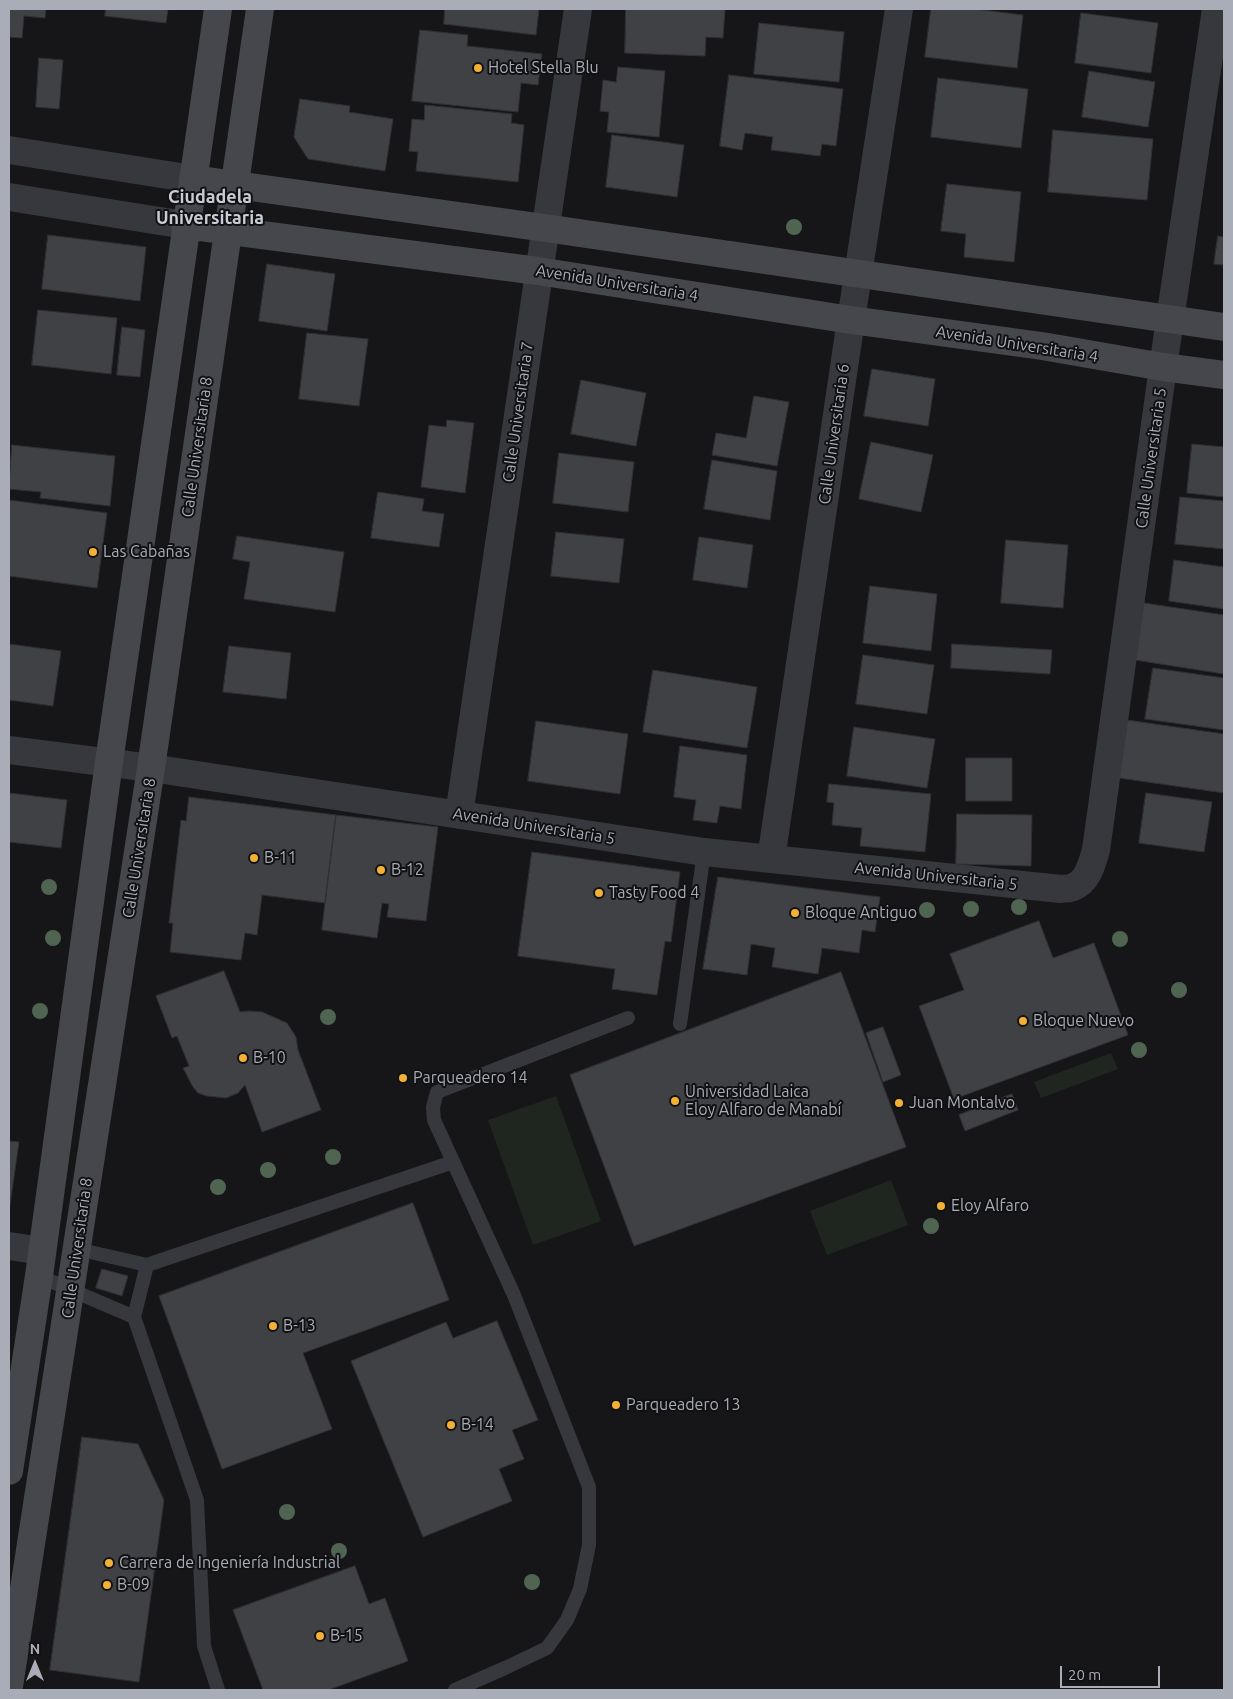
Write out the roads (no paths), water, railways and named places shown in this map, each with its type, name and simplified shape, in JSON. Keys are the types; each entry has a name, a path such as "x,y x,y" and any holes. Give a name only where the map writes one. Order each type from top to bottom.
{"street":[{"name":"Calle Universitaria 8","path":"9,1472 41,1264 109,762 218,9"},
{"name":"Calle Universitaria 8","path":"9,1686 152,768 260,9"},
{"name":"Calle Universitaria 7","path":"459,815 578,9"},
{"name":"Calle Universitaria 6","path":"771,860 899,9"},
{"name":"Calle Universitaria 5","path":"1061,889 1074,887 1084,879 1092,865 1096,850 1163,367 1216,9"},
{"path":"9,150 235,186 545,228 1224,327"},
{"name":"Avenida Universitaria 4","path":"9,197 228,232 252,233 538,271 851,320 1042,346 1163,367 1224,375"},
{"name":"Avenida Universitaria 5","path":"9,750 152,768 704,852 1061,889"},
{"path":"9,1246 41,1264"}],"lane":[{"path":"680,1024 704,852"},
{"path":"455,1690 547,1648 567,1620 580,1589 589,1545 589,1488 514,1295 434,1120 433,1107 438,1092 628,1018"},
{"path":"77,1249 147,1265 452,1162"},
{"path":"41,1264 71,1290 134,1318"},
{"path":"147,1265 134,1318 197,1500 204,1646 218,1690"}],"place":[{"name":"Hotel Stella Blu","path":"478,68"},
{"name":"Las Cabañas","path":"93,552"},
{"name":"B-11","path":"254,858"},
{"name":"B-12","path":"381,870"},
{"name":"Tasty Food 4","path":"599,893"},
{"name":"Bloque Antiguo","path":"795,913"},
{"name":"Bloque Nuevo","path":"1023,1021"},
{"name":"B-10","path":"243,1058"},
{"name":"Parqueadero 14","path":"403,1078"},
{"name":"Universidad Laica Eloy Alfaro de Manabí","path":"675,1101"},
{"name":"Juan Montalvo","path":"899,1103"},
{"name":"Eloy Alfaro","path":"941,1206"},
{"name":"B-13","path":"273,1326"},
{"name":"Parqueadero 13","path":"616,1405"},
{"name":"B-14","path":"451,1425"},
{"name":"Carrera de Ingeniería Industrial","path":"109,1563"},
{"name":"B-09","path":"107,1585"},
{"name":"B-15","path":"320,1636"}],"district":[{"name":"Ciudadela Universitaria","path":"210,207"}]}
